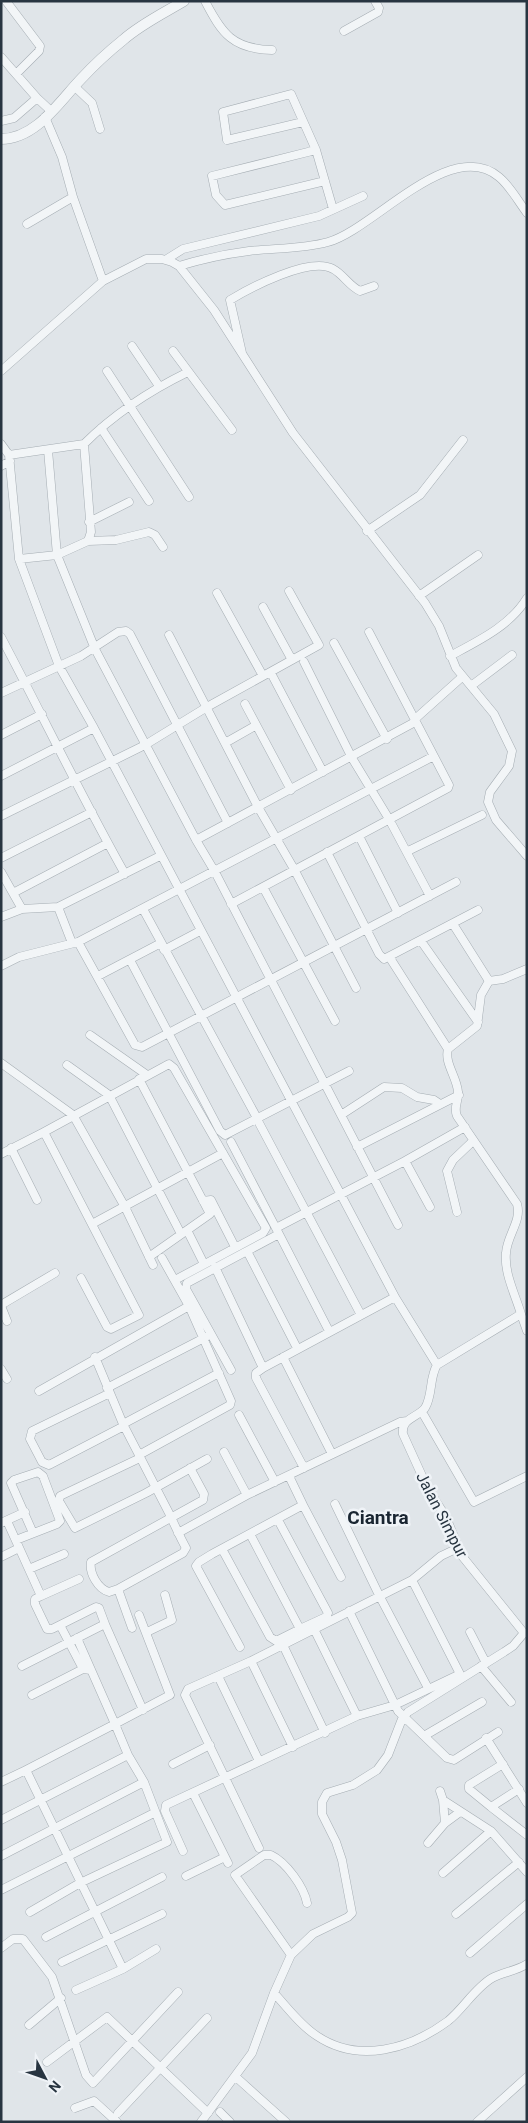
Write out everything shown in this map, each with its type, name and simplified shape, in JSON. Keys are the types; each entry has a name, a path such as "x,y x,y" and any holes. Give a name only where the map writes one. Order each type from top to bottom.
{"street":[{"path":"6,1 40,46 39,51 16,74"},
{"path":"1,140 22,134 48,114 74,86 124,39 184,1"},
{"path":"205,1 222,28 234,42 258,50 272,50"},
{"path":"344,32 378,12 379,8 375,1"},
{"path":"1,57 37,98 48,114 73,197 103,281"},
{"path":"74,86 92,103 100,129"},
{"path":"304,122 227,140 223,112 291,94 304,122 316,150 333,209"},
{"path":"1,121 14,118 37,98"},
{"path":"316,150 212,176 216,195 225,205 325,181"},
{"path":"179,266 216,256 331,242 414,189 454,168 481,169 493,173 500,178 527,213"},
{"path":"167,259 183,249 319,216 363,196"},
{"path":"27,224 73,197"},
{"path":"1,371 103,281 146,259 167,259 179,266 214,310 293,433 419,596 439,626 450,656 462,677 472,686 503,729 513,756 510,766 490,792 488,802 491,811 527,856"},
{"path":"242,355 230,300 242,293 292,271 318,266 332,268 346,282 360,291 374,286"},
{"path":"132,346 159,386"},
{"path":"173,351 232,430"},
{"path":"107,371 189,498"},
{"path":"1,466 9,458 84,444 129,406 159,386 188,372"},
{"path":"101,428 149,501"},
{"path":"367,531 420,495 463,440"},
{"path":"1,444 9,458 19,559 59,666 94,728 341,1196 396,1297 437,1365"},
{"path":"84,444 91,534 88,542"},
{"path":"48,450 57,555 95,649 196,840 215,872 398,1225"},
{"path":"89,522 128,502"},
{"path":"19,559 57,555 88,542 116,540 149,532 155,535 163,547"},
{"path":"419,596 478,555"},
{"path":"1,816 146,745 207,707 319,645 289,591"},
{"path":"217,593 263,676"},
{"path":"450,656 490,634 525,604"},
{"path":"263,607 292,660"},
{"path":"1,693 95,649 118,632 128,632 228,823"},
{"path":"231,904 448,788 449,785 432,757 368,632"},
{"path":"169,635 258,808 294,870 356,988"},
{"path":"1,637 59,747 74,780 125,874"},
{"path":"334,643 387,738"},
{"path":"472,686 512,655"},
{"path":"304,662 352,758 408,851 430,896"},
{"path":"272,675 323,772"},
{"path":"196,840 387,738 414,721 462,677"},
{"path":"245,704 255,726 291,790"},
{"path":"1,735 42,714"},
{"path":"225,743 255,726"},
{"path":"1,776 94,728"},
{"path":"1,966 19,957 75,942 179,891 432,757"},
{"path":"1,858 92,812"},
{"path":"408,851 482,815"},
{"path":"359,836 398,913"},
{"path":"13,893 108,843"},
{"path":"327,852 384,960 478,910"},
{"path":"1,917 22,909 58,907 160,856"},
{"path":"1,872 22,909"},
{"path":"58,907 75,942 98,976 135,1046 142,1047 303,965 456,882"},
{"path":"263,887 303,965 335,1021"},
{"path":"143,909 200,1018 308,1212 361,1315"},
{"path":"453,924 489,981"},
{"path":"98,976 130,960 200,931"},
{"path":"421,941 478,1022"},
{"path":"390,958 448,1049"},
{"path":"130,960 223,1134 227,1135 257,1120 290,1100 348,1071"},
{"path":"489,981 503,979 527,969"},
{"path":"489,981 481,996 478,1022 448,1049 447,1056 459,1095 455,1111 518,1207 519,1216 508,1242 506,1257 508,1273 527,1331"},
{"path":"90,1035 148,1075"},
{"path":"1,1062 73,1115 125,1207 153,1265"},
{"path":"1,1154 168,1064 173,1066 266,1226 263,1233 216,1267 188,1282 186,1287 219,1372 231,1397 230,1405 140,1456 63,1494 59,1501 76,1528 207,1459"},
{"path":"67,1065 108,1095 157,1190 204,1264"},
{"path":"139,1080 203,1201 209,1216 149,1256"},
{"path":"341,1115 384,1087 402,1088 440,1104"},
{"path":"357,1147 459,1095"},
{"path":"175,1280 204,1264 242,1249 277,1231 308,1212 341,1196 465,1127"},
{"path":"44,1132 139,1315 111,1329 107,1327 81,1278"},
{"path":"457,1212 447,1171 453,1160 473,1141"},
{"path":"231,1142 329,1330"},
{"path":"11,1148 37,1200"},
{"path":"92,1224 223,1153"},
{"path":"405,1161 430,1207"},
{"path":"203,1201 209,1198 213,1203 242,1249 298,1348"},
{"path":"162,1258 207,1337 231,1370"},
{"path":"216,1267 263,1368"},
{"path":"7,1320 1,1305 55,1273"},
{"path":"304,1468 256,1378 256,1373 329,1330 396,1297"},
{"path":"39,1390 189,1306"},
{"path":"178,1533 247,1495 400,1422 407,1421 422,1412 429,1399 432,1377 437,1365 521,1314"},
{"path":"207,1337 32,1431 30,1439 42,1462 49,1465 219,1372"},
{"path":"95,1357 123,1425 156,1487 172,1519 178,1533 186,1548 185,1552 118,1589 109,1592 102,1589 95,1579 91,1563 172,1519 201,1502 204,1498 204,1494 190,1468"},
{"path":"283,1357 332,1454"},
{"path":"1,1368 7,1379"},
{"path":"422,1412 474,1502 527,1476"},
{"path":"239,1415 275,1482"},
{"name":"Jalan Simpur","path":"404,1717 419,1704 513,1646 525,1632 466,1562 458,1548 446,1517 409,1450 402,1430 407,1421"},
{"path":"224,1452 247,1495"},
{"path":"16,1540 58,1524 60,1520 43,1476 38,1472 12,1482 32,1533"},
{"path":"289,1476 341,1577"},
{"path":"335,1504 379,1595 428,1688"},
{"path":"240,1648 196,1568 199,1562 303,1505"},
{"path":"25,1512 4,1522 16,1540 41,1596"},
{"path":"222,1549 272,1639 278,1641 326,1617 328,1613 278,1520"},
{"path":"250,1534 300,1629"},
{"path":"1,1557 19,1548"},
{"path":"259,1848 186,1693 190,1686 251,1661 412,1580 441,1556 458,1548"},
{"path":"29,1569 64,1554"},
{"path":"79,1579 36,1599 35,1604 46,1628 48,1630 96,1607 99,1608 144,1710"},
{"path":"183,1851 164,1808 166,1805 325,1733 357,1716 395,1705 460,1674 412,1580"},
{"path":"118,1589 132,1628"},
{"path":"146,1632 172,1620 165,1595"},
{"path":"349,1611 395,1705 404,1717 452,1760 498,1732"},
{"path":"1,1782 170,1695 139,1615"},
{"path":"22,1666 105,1624"},
{"path":"30,1912 80,1883 167,1842 154,1813 144,1782 128,1755 115,1724 87,1670 68,1642 60,1625"},
{"path":"314,1629 357,1716"},
{"path":"470,1632 484,1665 511,1702"},
{"path":"77,1638 87,1670"},
{"path":"283,1645 325,1733"},
{"path":"251,1661 292,1747"},
{"path":"32,1695 87,1670"},
{"path":"218,1676 260,1761"},
{"path":"424,1736 482,1702"},
{"path":"201,2122 252,2053 274,1993 291,1955 313,1934 348,1917 352,1913 342,1860 336,1842 322,1814 322,1802 327,1794 353,1785 377,1770 393,1745 404,1717"},
{"path":"486,1738 527,1803"},
{"path":"173,1764 210,1744"},
{"path":"1,1820 128,1755"},
{"path":"503,1764 469,1786 491,1807 527,1834"},
{"path":"26,1770 56,1828 80,1883 123,1969"},
{"path":"1,1856 144,1782"},
{"path":"491,1807 519,1789"},
{"path":"440,1791 444,1800 445,1823"},
{"path":"186,1876 226,1860 193,1793"},
{"path":"444,1800 491,1831 527,1872"},
{"path":"428,1843 445,1823 460,1812"},
{"path":"1,1890 154,1813"},
{"path":"443,1873 491,1831"},
{"path":"291,1955 235,1875 264,1855 271,1855 291,1874 308,1902"},
{"path":"456,1914 519,1862"},
{"path":"46,1937 162,1877"},
{"path":"470,1953 527,1904"},
{"path":"62,1962 162,1914"},
{"path":"1,1948 13,1939 23,1939 52,1977 61,1998 86,2075 93,2082 178,1992"},
{"path":"76,1990 123,1969 156,1949"},
{"path":"274,1993 306,2028 326,2041 353,2050 388,2050 404,2045 447,2021 491,1978 527,1964"},
{"path":"29,2025 61,1998"},
{"path":"46,2062 107,2017 208,2113"},
{"path":"118,2113 206,2018"},
{"path":"477,2122 527,2077"},
{"path":"238,2078 286,2122"},
{"path":"75,2108 94,2101 117,2122"},
{"path":"220,2112 230,2122"}],"district":[{"name":"Ciantra","path":"378,1517"}]}
